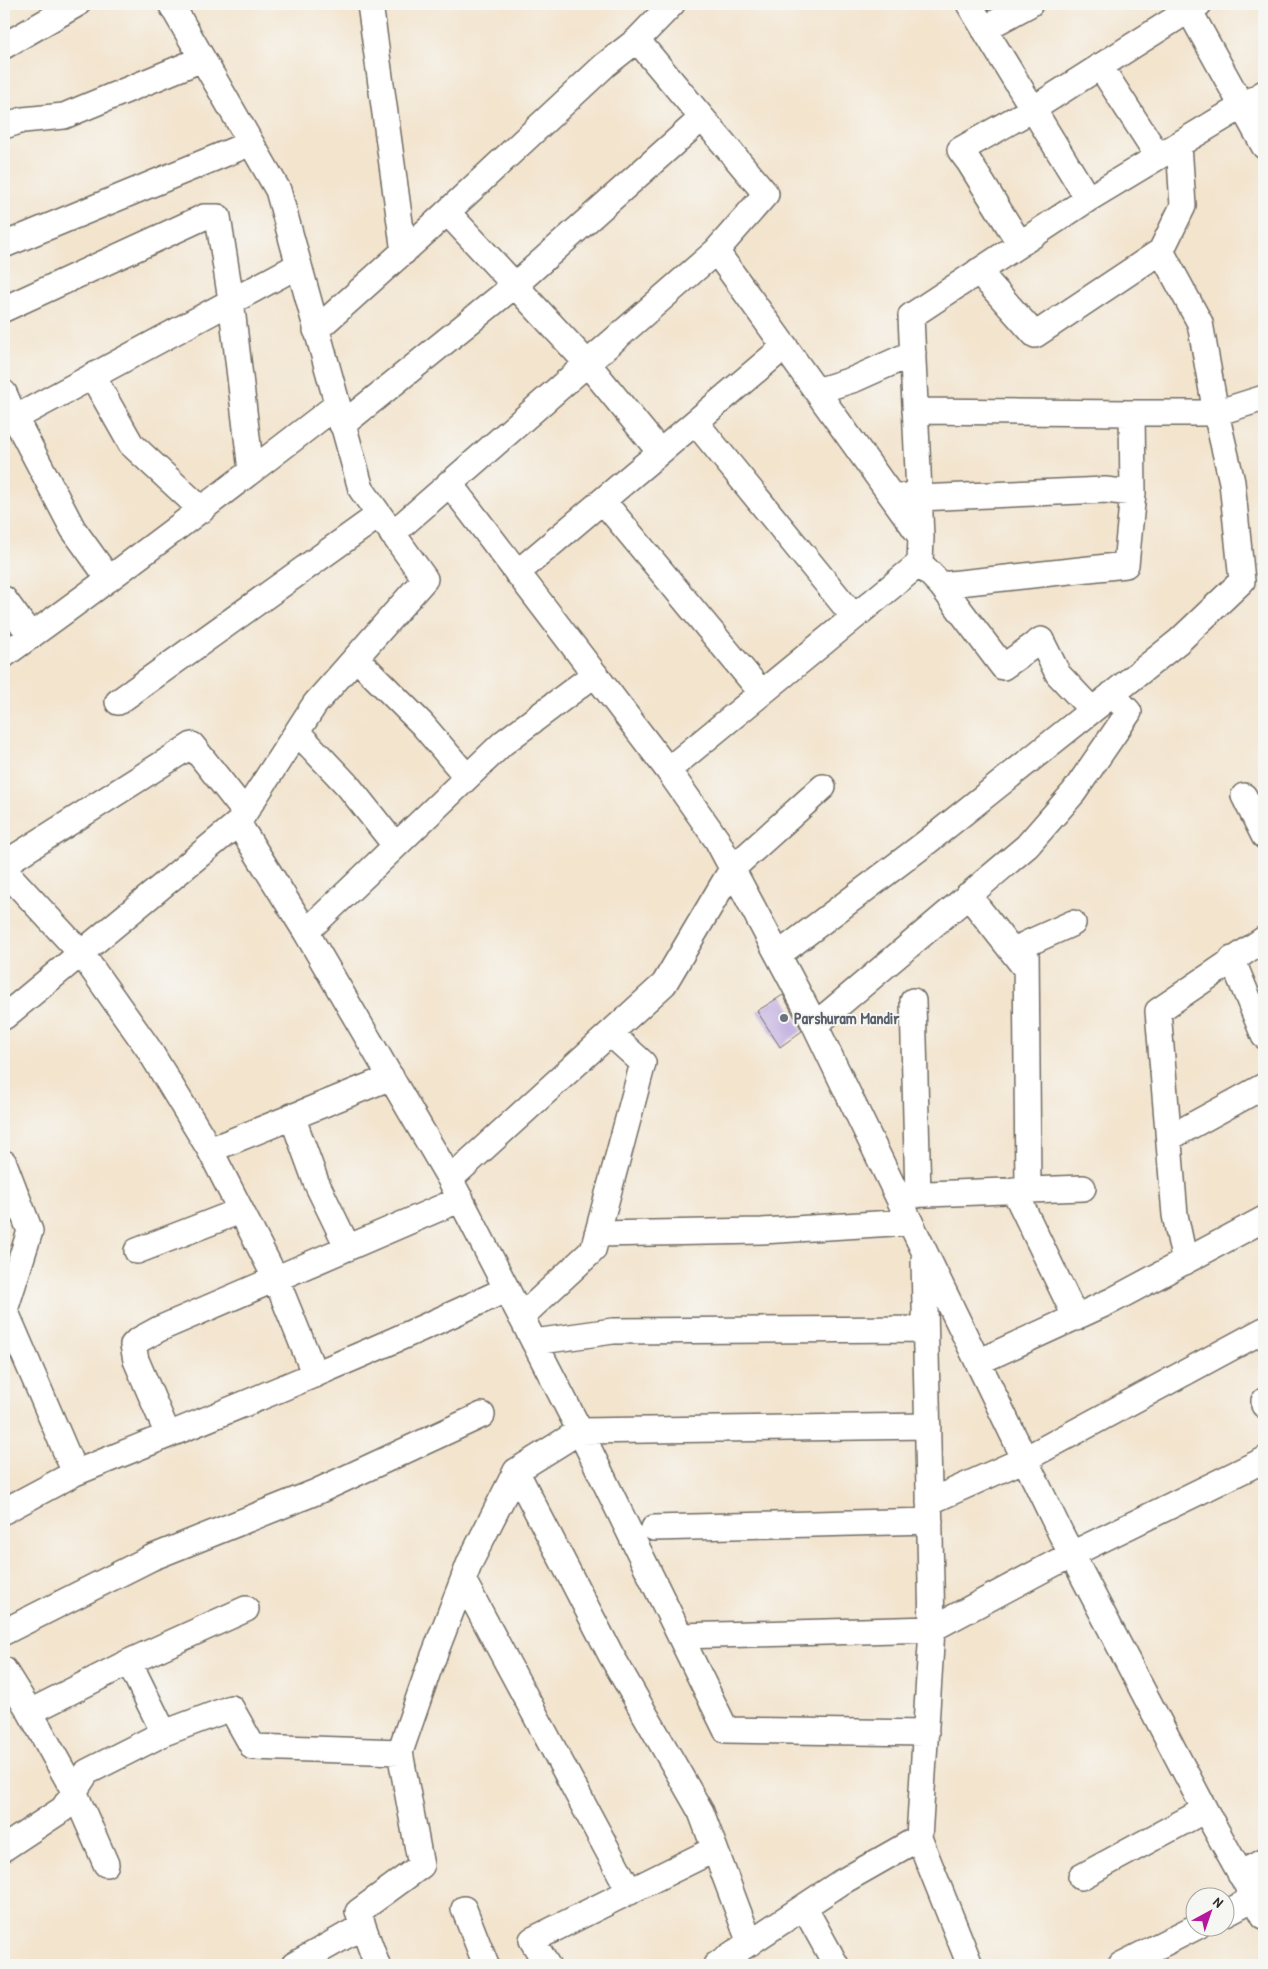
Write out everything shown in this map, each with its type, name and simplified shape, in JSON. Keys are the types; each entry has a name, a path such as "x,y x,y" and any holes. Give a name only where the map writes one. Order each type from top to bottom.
{"street":[{"path":"4,46 77,4"},
{"path":"4,1017 241,818 315,704 425,579 360,489 278,190 171,4"},
{"path":"370,4 404,252"},
{"path":"316,330 404,252 605,64 637,40 672,4"},
{"path":"969,4 1088,199"},
{"path":"984,29 1030,4"},
{"path":"1020,244 960,150 1033,109 1191,6 1264,146"},
{"path":"118,702 449,483 716,251 766,194 637,40"},
{"path":"4,126 23,120 64,116 202,59"},
{"path":"978,271 1035,335 1161,251 1183,206 1169,150 1100,66"},
{"path":"1092,710 1058,674 1042,640 1003,667 941,586 920,563 921,537 911,316 1088,199 1264,93"},
{"path":"4,655 202,510 251,471 339,415 515,286 702,118"},
{"path":"4,245 251,143"},
{"path":"447,212 587,363 660,452"},
{"path":"4,309 204,217 218,217 231,300 251,471"},
{"path":"716,251 921,537"},
{"path":"778,955 922,846 1179,641 1242,581 1232,482 1216,414 1200,323 1161,251"},
{"path":"15,418 299,265"},
{"path":"517,573 785,346"},
{"path":"817,391 855,379 913,353"},
{"path":"93,377 131,444 202,510"},
{"path":"4,393 15,418 73,529 109,579"},
{"path":"915,411 1216,414 1264,398"},
{"path":"941,586 1126,565 1133,493 1132,412"},
{"path":"696,423 854,617"},
{"path":"449,483 668,770 717,840 908,1195"},
{"path":"891,495 919,496 1105,490 1133,493"},
{"path":"603,501 762,693"},
{"path":"668,770 920,563"},
{"path":"4,598 31,636"},
{"path":"356,658 422,724 467,777"},
{"path":"306,932 503,743 595,674"},
{"path":"815,1025 1027,846 1074,792 1129,712 1112,694"},
{"path":"297,732 349,788 395,845"},
{"path":"4,864 192,745 241,818 455,1189 580,1431 726,1730 926,1733"},
{"path":"168,1435 136,1360 133,1345 137,1341 159,1329 348,1248 455,1189 664,984 732,869 823,787"},
{"path":"1244,796 1264,836"},
{"path":"4,870 81,953 148,1048 210,1150 276,1279 315,1375"},
{"path":"968,896 1026,969"},
{"path":"1073,923 1026,944 1021,1190 1076,1318"},
{"path":"1185,1262 1175,1215 1158,1011 1264,938"},
{"path":"1232,959 1264,1036"},
{"path":"913,1001 908,1195 910,1222 1072,1554 1205,1810 1259,1907 1236,1911"},
{"path":"521,1317 593,1250 643,1063 611,1034"},
{"path":"210,1150 391,1077"},
{"path":"1169,1138 1264,1086"},
{"path":"292,1116 316,1182 348,1248"},
{"path":"4,1163 30,1231 5,1310 75,1472"},
{"path":"908,1195 1083,1188"},
{"path":"137,1250 240,1211"},
{"path":"978,1362 1113,1300 1264,1219"},
{"path":"597,1234 762,1231 910,1222"},
{"path":"924,1249 932,1628 919,1838 970,1965"},
{"path":"4,1512 75,1472 412,1334 507,1289"},
{"path":"534,1342 613,1331 925,1329"},
{"path":"654,1528 930,1511 1264,1330"},
{"path":"4,1632 151,1558 316,1492 482,1415"},
{"path":"294,1965 360,1919 421,1866 400,1752 428,1671 470,1562 516,1471 580,1431 928,1426"},
{"path":"680,1636 932,1628 1072,1554 1264,1460"},
{"path":"516,1471 611,1655 701,1812 750,1943"},
{"path":"463,1580 630,1892"},
{"path":"30,1712 129,1662 246,1609"},
{"path":"129,1662 164,1733"},
{"path":"4,1670 74,1791 106,1864"},
{"path":"4,1848 63,1809 87,1772 164,1733 231,1708 253,1747 400,1752"},
{"path":"1081,1877 1205,1810"},
{"path":"726,1962 750,1943 840,1883 919,1838"},
{"path":"547,1965 532,1940 715,1849"},
{"path":"1240,1874 1264,1861"},
{"path":"804,1907 836,1965"},
{"path":"464,1909 486,1965"},
{"path":"360,1919 377,1965"},
{"path":"1121,1965 1186,1932"}],"building":[{"name":"Parshuram Mandir","path":"783,995 802,1031 780,1047 757,1011"}],"place":[{"name":"Parshuram Mandir","path":"784,1018"}]}
